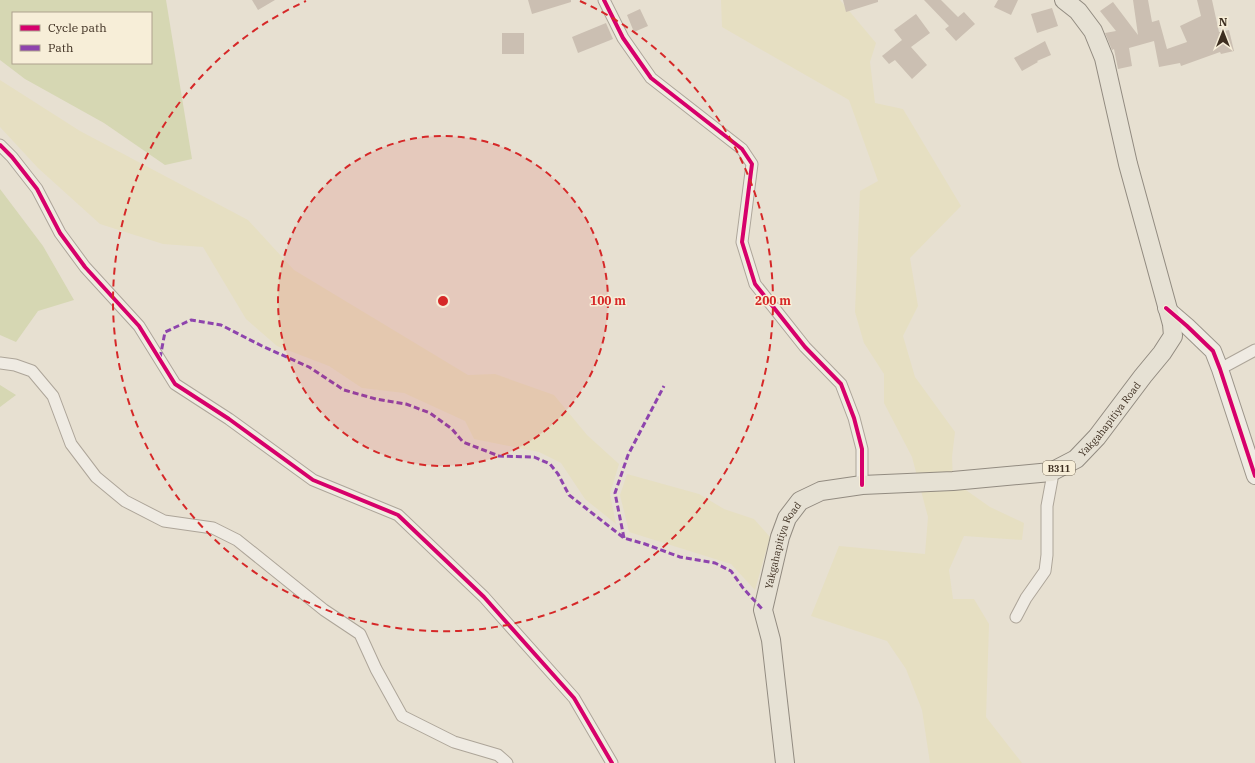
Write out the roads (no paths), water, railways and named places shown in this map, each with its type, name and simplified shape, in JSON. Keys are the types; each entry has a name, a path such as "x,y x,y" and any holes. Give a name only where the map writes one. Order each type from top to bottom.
{"main road":[{"path":"1064,0 1078,11 1093,30 1104,58 1128,164 1166,308 1172,324 1172,336"},
{"name":"Yakgahapitiya Road","path":"784,763 771,640 763,610 780,537 787,518 800,501 821,491 862,484 953,481 1051,472 1076,459 1097,437 1162,353 1172,336"}],"street":[{"path":"604,0 623,38 651,78 742,148 752,164 742,242 755,284 805,347 841,384 854,418 862,449 862,484"},
{"path":"0,144 37,189 60,233 85,267 139,326 175,384 229,419 313,480 398,515 484,597 574,698 612,763"},
{"path":"1166,308 1192,330 1213,351 1255,476"},
{"path":"1172,336 1181,332 1192,330"},
{"path":"1220,369 1255,350"},
{"path":"0,363 15,365 32,371 53,396 71,444 96,477 125,501 164,521 213,528 237,540 324,610 360,634 376,669 402,716 454,742 498,755 507,763"},
{"path":"1016,617 1026,598 1044,571 1047,555 1046,506 1052,479 1051,472"}]}
